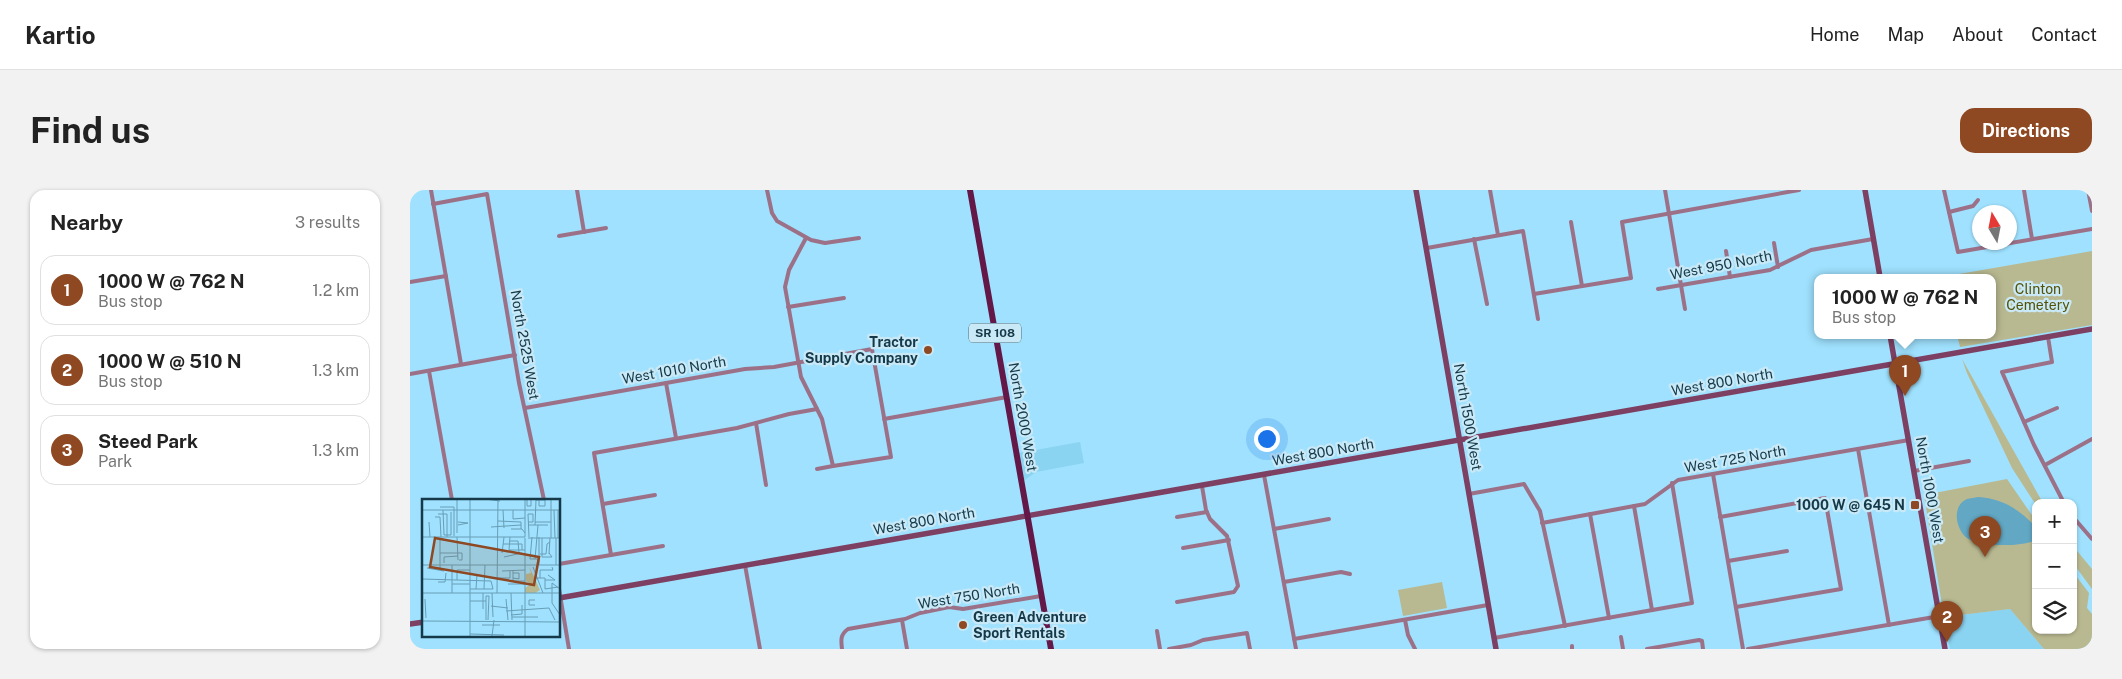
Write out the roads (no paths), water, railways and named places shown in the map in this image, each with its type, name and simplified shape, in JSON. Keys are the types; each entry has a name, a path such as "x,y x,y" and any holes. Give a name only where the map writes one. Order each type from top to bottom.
{"main road":[{"name":"North 2000 West","path":"970,190 1051,649"}],"street":[{"path":"431,190 461,364"},
{"path":"577,190 584,232"},
{"path":"767,190 774,218 782,225 806,238 825,243 859,238"},
{"name":"North 1500 West","path":"1416,190 1496,649"},
{"path":"1490,190 1498,235"},
{"path":"1665,190 1685,308"},
{"path":"1762,190 1763,197"},
{"path":"1534,294 1631,278 1622,222 1799,190"},
{"path":"1864,190 1879,274"},
{"path":"1944,190 1958,252 2092,229"},
{"path":"2024,190 2032,239"},
{"path":"2088,190 2092,211"},
{"name":"North 2525 West","path":"433,204 487,194 515,355 544,499"},
{"path":"1949,212 1973,206 1978,200"},
{"path":"1571,222 1582,286"},
{"path":"559,236 606,228"},
{"path":"1427,248 1523,231 1538,319"},
{"path":"806,238 786,279 785,287 801,377 825,428 833,466"},
{"path":"1474,239 1487,304"},
{"name":"West 950 North","path":"1658,288 1730,277 1778,267 1798,254 1811,250 1873,239"},
{"path":"1774,243 1778,267"},
{"path":"1726,251 1730,277"},
{"path":"410,282 446,276"},
{"path":"788,307 844,298"},
{"name":"West 800 North","path":"560,598 2091,331"},
{"path":"2048,337 2052,362 2002,372 2062,499"},
{"name":"North 1000 West","path":"1891,339 1945,649"},
{"name":"West 1010 North","path":"525,408 745,369 872,349 884,419"},
{"path":"410,374 515,355"},
{"path":"429,371 452,499"},
{"path":"666,383 676,438"},
{"path":"817,469 891,457 884,419 1007,397"},
{"path":"2024,422 2057,408"},
{"path":"611,555 594,453 756,423 783,415 817,409"},
{"path":"756,423 766,485"},
{"path":"2045,465 2092,439"},
{"name":"West 725 North","path":"1542,523 1634,506 1652,500 1678,480 1908,440"},
{"path":"1858,449 1890,625"},
{"path":"1914,471 1969,461"},
{"path":"1712,474 1743,649"},
{"path":"1264,475 1296,649"},
{"path":"1494,638 1692,603 1672,483"},
{"path":"1468,494 1524,484 1540,511 1564,626"},
{"path":"1177,602 1234,592 1238,586 1229,540 1222,529 1210,519 1202,486"},
{"path":"603,504 655,495"},
{"path":"1720,517 1825,498 1841,589 1736,607"},
{"path":"1634,506 1652,610"},
{"path":"1177,517 1207,512"},
{"path":"1590,514 1609,618"},
{"path":"1274,529 1330,519"},
{"path":"2077,522 2092,539"},
{"path":"2086,532 2092,530"},
{"path":"1183,548 1229,540"},
{"path":"560,564 663,546"},
{"path":"1728,562 1788,551"},
{"path":"745,565 760,649"},
{"path":"1284,582 1341,572 1350,574"},
{"name":"West 750 North","path":"842,649 840,640 842,633 848,629 902,620 920,613 949,607 963,608 1041,596"},
{"path":"560,603 569,649"},
{"path":"1294,639 1488,605"},
{"path":"1748,649 1940,616"},
{"path":"902,620 906,649"},
{"path":"1405,620 1408,634 1415,649"},
{"path":"1157,631 1160,649"},
{"path":"1169,649 1192,645 1203,640 1247,633 1250,649"},
{"path":"1621,638 1623,649"},
{"path":"1647,649 1699,640 1702,642 1703,649"}],"place":[{"name":"Tractor Supply Company","path":"928,350"},
{"name":"1000 W @ 762 N","path":"1905,396"},
{"name":"1000 W @ 645 N","path":"1915,505"},
{"name":"Steed Park","path":"1985,557"},
{"name":"Green Adventure Sport Rentals","path":"963,625"},
{"name":"1000 W @ 510 N","path":"1947,642"}],"park label":[{"name":"Clinton Cemetery","path":"2038,298"}]}
